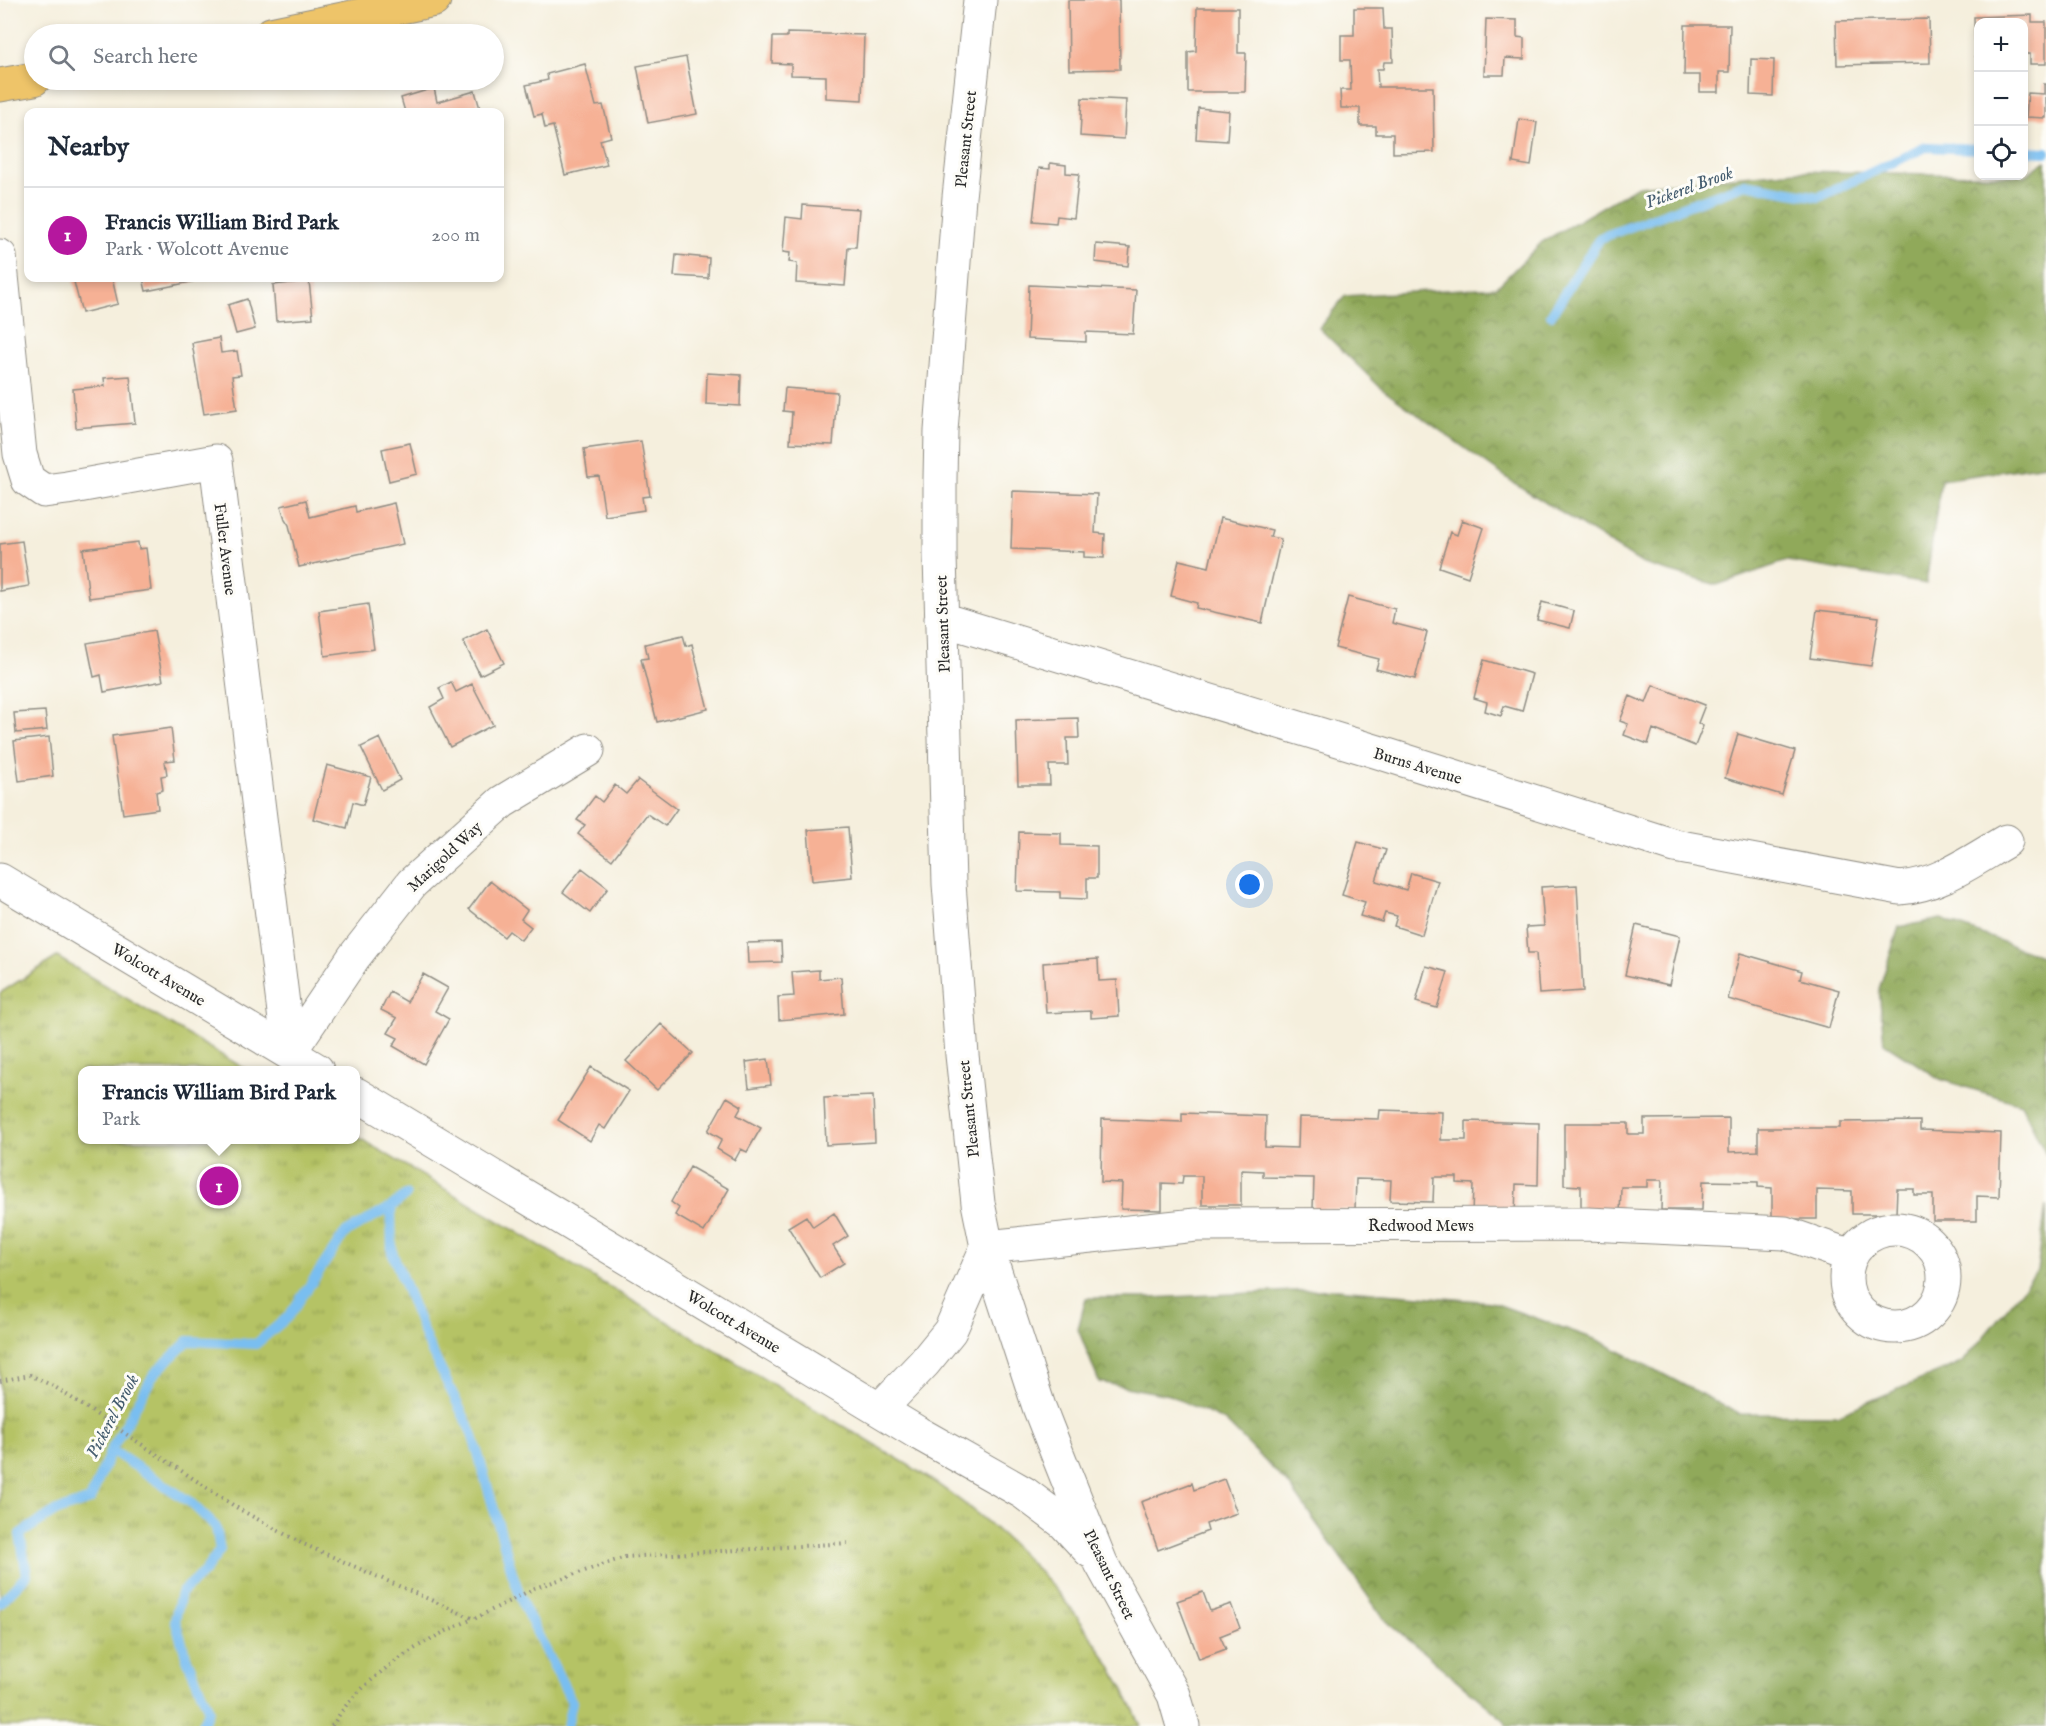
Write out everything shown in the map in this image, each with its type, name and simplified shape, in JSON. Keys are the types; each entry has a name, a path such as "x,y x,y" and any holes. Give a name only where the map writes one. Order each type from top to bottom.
{"main road":[{"path":"319,24 434,0"},
{"path":"0,85 24,81"}],"street":[{"name":"Pleasant Street","path":"980,0 960,186 940,431 941,619 950,884 962,1055 978,1203 987,1247 1039,1407 1101,1563 1174,1695 1184,1726"},
{"name":"Fuller Avenue","path":"0,256 20,454 28,480 44,491 216,461 289,1053"},
{"name":"Burns Avenue","path":"941,619 1378,752 1675,846 1900,888 1918,887 1946,876 2006,841"},
{"name":"Marigold Way","path":"289,1053 354,957 412,883 502,802 588,750"},
{"name":"Wolcott Avenue","path":"0,880 309,1066"},
{"name":"Wolcott Avenue","path":"360,1096 918,1433 1024,1493 1064,1523 1101,1563"},
{"name":"Redwood Mews","path":"987,1247 1196,1225 1588,1224 1785,1233 1851,1256"},
{"path":"880,1409 924,1363 950,1330 987,1247"}],"path":[{"path":"0,1382 8,1378 30,1375 55,1387 239,1509 301,1543 450,1610 474,1618"},
{"path":"332,1726 350,1701 394,1662 446,1630 535,1588 625,1557 848,1543"}],"green space":[{"path":"2046,161 2046,465 1941,480 1926,584 1787,561 1717,585 1643,564 1514,483 1383,390 1319,328 1345,296 1497,287 1542,242 1638,186 1796,171 1974,175 1974,180 2028,180 2028,173"},
{"path":"1941,919 2046,958 2046,1154 2021,1104 1940,1079 1884,1043 1879,989 1899,927"},
{"path":"57,957 240,1066 78,1066 78,1144 360,1144 360,1138 910,1466 982,1517 1045,1578 1074,1612 1099,1648 1122,1686 1141,1726 0,1726 0,993"},
{"path":"2046,1206 2046,1726 1507,1726 1504,1720 1384,1619 1290,1486 1225,1421 1169,1395 1099,1382 1078,1329 1086,1298 1152,1298 1337,1289 1491,1302 1600,1341 1739,1414 1837,1415 1963,1362 2037,1271"}],"building":[{"path":"1068,0 1119,0 1120,69 1069,70"},
{"path":"1197,8 1238,8 1238,53 1246,53 1245,92 1188,92 1188,52 1196,51"},
{"path":"1354,8 1383,8 1384,29 1392,29 1393,62 1384,62 1383,69 1377,69 1378,87 1433,87 1434,152 1393,153 1393,134 1376,134 1376,126 1360,126 1360,108 1341,108 1340,90 1351,90 1350,60 1341,60 1341,35 1354,35"},
{"path":"2032,15 2032,22 2046,22 2046,64 2030,64 2028,18 1974,17"},
{"path":"1486,19 1517,20 1517,37 1524,38 1524,59 1505,58 1504,75 1484,75"},
{"path":"1929,19 1930,63 1837,65 1836,21"},
{"path":"1685,25 1730,25 1729,72 1719,72 1719,92 1700,92 1700,75 1684,75"},
{"path":"787,33 864,35 862,100 826,98 826,76 791,75 791,64 772,63 773,37 787,37"},
{"path":"686,57 697,114 648,123 637,66"},
{"path":"1751,59 1774,60 1773,96 1750,95"},
{"path":"585,64 596,106 603,105 611,137 600,140 607,165 565,175 553,126 545,128 542,114 534,116 526,85 548,80 547,74"},
{"path":"2044,84 2046,84 2046,118 2028,117 2028,93 2044,94"},
{"path":"434,90 437,102 475,91 480,108 404,108 401,98"},
{"path":"1082,98 1126,100 1124,139 1080,136"},
{"path":"1198,108 1229,111 1227,141 1196,139"},
{"path":"1519,119 1537,122 1531,166 1513,163"},
{"path":"1050,163 1066,165 1066,173 1079,174 1074,218 1057,216 1056,223 1033,221 1039,168 1050,169"},
{"path":"803,205 859,209 856,247 848,247 845,286 796,283 797,263 789,262 790,253 783,252 786,217 802,219"},
{"path":"1096,244 1130,247 1128,266 1095,262"},
{"path":"676,255 709,258 708,278 674,276"},
{"path":"74,282 113,282 118,304 82,313"},
{"path":"144,282 191,282 146,291"},
{"path":"309,282 313,318 276,321 273,285"},
{"path":"1029,285 1136,290 1133,334 1086,332 1086,342 1027,339"},
{"path":"247,299 255,329 236,334 228,305"},
{"path":"219,338 221,353 237,351 241,375 232,376 237,409 204,414 192,343"},
{"path":"707,373 741,375 740,406 706,404"},
{"path":"130,376 135,423 76,428 73,389 105,386 104,378"},
{"path":"785,388 837,392 833,445 790,443 792,412 783,411"},
{"path":"641,441 650,496 642,497 644,510 605,516 599,476 588,477 584,449"},
{"path":"410,443 417,474 389,481 382,449"},
{"path":"1013,491 1097,494 1095,533 1105,534 1104,558 1084,557 1084,552 1011,549"},
{"path":"306,500 310,517 355,506 356,512 394,503 403,544 299,567 289,525 281,506"},
{"path":"1220,518 1272,530 1270,537 1281,539 1262,623 1196,608 1197,603 1171,596 1179,560 1209,567"},
{"path":"1462,520 1484,528 1468,577 1439,567 1450,532 1457,535"},
{"path":"22,541 29,586 0,591 0,544"},
{"path":"138,542 139,549 146,548 151,590 89,598 83,549"},
{"path":"1348,597 1395,609 1392,623 1427,632 1415,679 1376,669 1379,659 1335,648"},
{"path":"1542,602 1574,611 1570,628 1537,620"},
{"path":"368,604 374,649 325,656 319,611"},
{"path":"1817,610 1879,617 1871,666 1810,658"},
{"path":"487,629 504,663 480,675 463,641"},
{"path":"154,631 163,681 104,692 101,675 94,677 87,643"},
{"path":"683,635 686,646 692,644 708,709 657,722 641,659 648,658 645,644"},
{"path":"1484,660 1532,674 1522,711 1504,706 1501,716 1485,711 1487,702 1474,698"},
{"path":"451,682 456,692 472,684 493,725 450,747 430,707 444,699 439,688"},
{"path":"1653,685 1705,705 1698,723 1703,726 1695,746 1653,729 1648,744 1624,735 1628,724 1620,721 1630,696 1646,703"},
{"path":"45,711 47,730 16,733 14,713"},
{"path":"1078,718 1079,738 1067,738 1068,765 1049,765 1050,785 1018,785 1016,720"},
{"path":"171,728 175,760 165,761 167,775 161,776 163,790 156,792 158,809 123,814 112,736"},
{"path":"1738,734 1795,751 1782,795 1725,778"},
{"path":"49,737 53,776 19,781 14,741"},
{"path":"380,738 400,780 382,790 361,747"},
{"path":"327,765 371,777 363,805 353,802 347,828 313,819"},
{"path":"638,780 677,809 665,826 647,814 612,860 578,834 585,825 577,820 595,796 602,802 615,785 626,794"},
{"path":"848,827 852,877 812,881 808,830"},
{"path":"1019,832 1061,833 1061,845 1097,846 1097,878 1087,878 1087,899 1060,898 1060,892 1017,891"},
{"path":"1358,842 1386,850 1376,881 1406,890 1411,873 1438,881 1422,935 1394,926 1397,916 1385,913 1382,922 1360,916 1365,902 1342,895"},
{"path":"582,868 608,888 590,913 563,892"},
{"path":"490,881 527,910 521,919 531,927 521,940 509,931 504,937 469,909"},
{"path":"1577,885 1583,991 1539,994 1536,953 1528,953 1526,927 1544,926 1541,887"},
{"path":"1636,925 1680,936 1669,985 1625,975"},
{"path":"781,942 782,962 748,963 747,943"},
{"path":"1740,953 1802,971 1800,979 1839,990 1829,1028 1728,999"},
{"path":"1098,959 1099,981 1117,980 1119,1016 1091,1018 1091,1011 1046,1013 1043,963"},
{"path":"1426,966 1448,972 1437,1008 1416,1002"},
{"path":"819,970 819,979 841,977 844,1014 779,1020 778,997 794,996 792,972"},
{"path":"423,974 448,988 435,1011 449,1019 424,1064 393,1046 398,1038 388,1033 397,1018 381,1010 390,992 407,1002"},
{"path":"661,1024 693,1053 657,1090 626,1061"},
{"path":"768,1059 771,1085 749,1088 746,1062"},
{"path":"591,1067 629,1091 605,1129 599,1125 590,1141 558,1120"},
{"path":"873,1096 875,1142 826,1145 824,1098"},
{"path":"727,1097 742,1106 737,1115 761,1128 747,1152 741,1149 735,1160 717,1149 722,1139 708,1131"},
{"path":"1380,1110 1442,1112 1441,1140 1466,1140 1466,1121 1539,1123 1538,1185 1516,1184 1515,1216 1472,1215 1473,1184 1457,1183 1457,1177 1434,1177 1433,1202 1390,1201 1391,1180 1356,1179 1355,1210 1313,1209 1314,1178 1263,1177 1263,1171 1241,1170 1241,1205 1202,1205 1202,1176 1183,1176 1182,1184 1162,1183 1162,1210 1121,1209 1122,1183 1101,1182 1102,1119 1182,1122 1182,1113 1266,1116 1265,1147 1298,1148 1299,1117 1379,1119"},
{"path":"1729,1118 1729,1152 1758,1151 1758,1128 1840,1128 1840,1122 1920,1121 1920,1130 2001,1133 1999,1197 1977,1196 1977,1221 1933,1221 1933,1195 1914,1195 1914,1189 1897,1189 1896,1214 1852,1214 1852,1191 1817,1190 1817,1219 1772,1219 1772,1188 1758,1187 1758,1182 1703,1181 1702,1210 1661,1210 1662,1180 1647,1180 1647,1187 1621,1187 1620,1215 1581,1215 1581,1186 1564,1185 1564,1123 1628,1123 1628,1134 1644,1134 1644,1119"},
{"path":"690,1167 729,1189 704,1232 675,1215 679,1208 671,1202"},
{"path":"834,1213 848,1236 833,1246 844,1263 820,1278 788,1227 806,1216 813,1227"},
{"path":"1224,1479 1237,1513 1206,1524 1208,1531 1158,1550 1141,1502 1192,1483 1194,1490"},
{"path":"1203,1592 1210,1611 1231,1604 1240,1628 1220,1636 1226,1649 1199,1659 1177,1601"}],"waterway":[{"name":"Pickerel Brook","path":"1551,315 1600,238 1745,184 1819,197 1926,147 1974,149"},
{"name":"Pickerel Brook","path":"2028,151 2046,152"},
{"name":"Pickerel Brook","path":"0,1603 27,1575 20,1534 54,1512 90,1500 111,1450 154,1374 188,1341 256,1344 289,1316 345,1233 391,1207 406,1195"},
{"path":"391,1207 392,1252 427,1342 472,1433 524,1607 572,1702 567,1726"},
{"path":"111,1450 190,1502 216,1527 220,1550 205,1571 181,1593 175,1620 187,1659 209,1710 201,1726"}],"place":[{"name":"Francis William Bird Park","path":"219,1186"}]}
